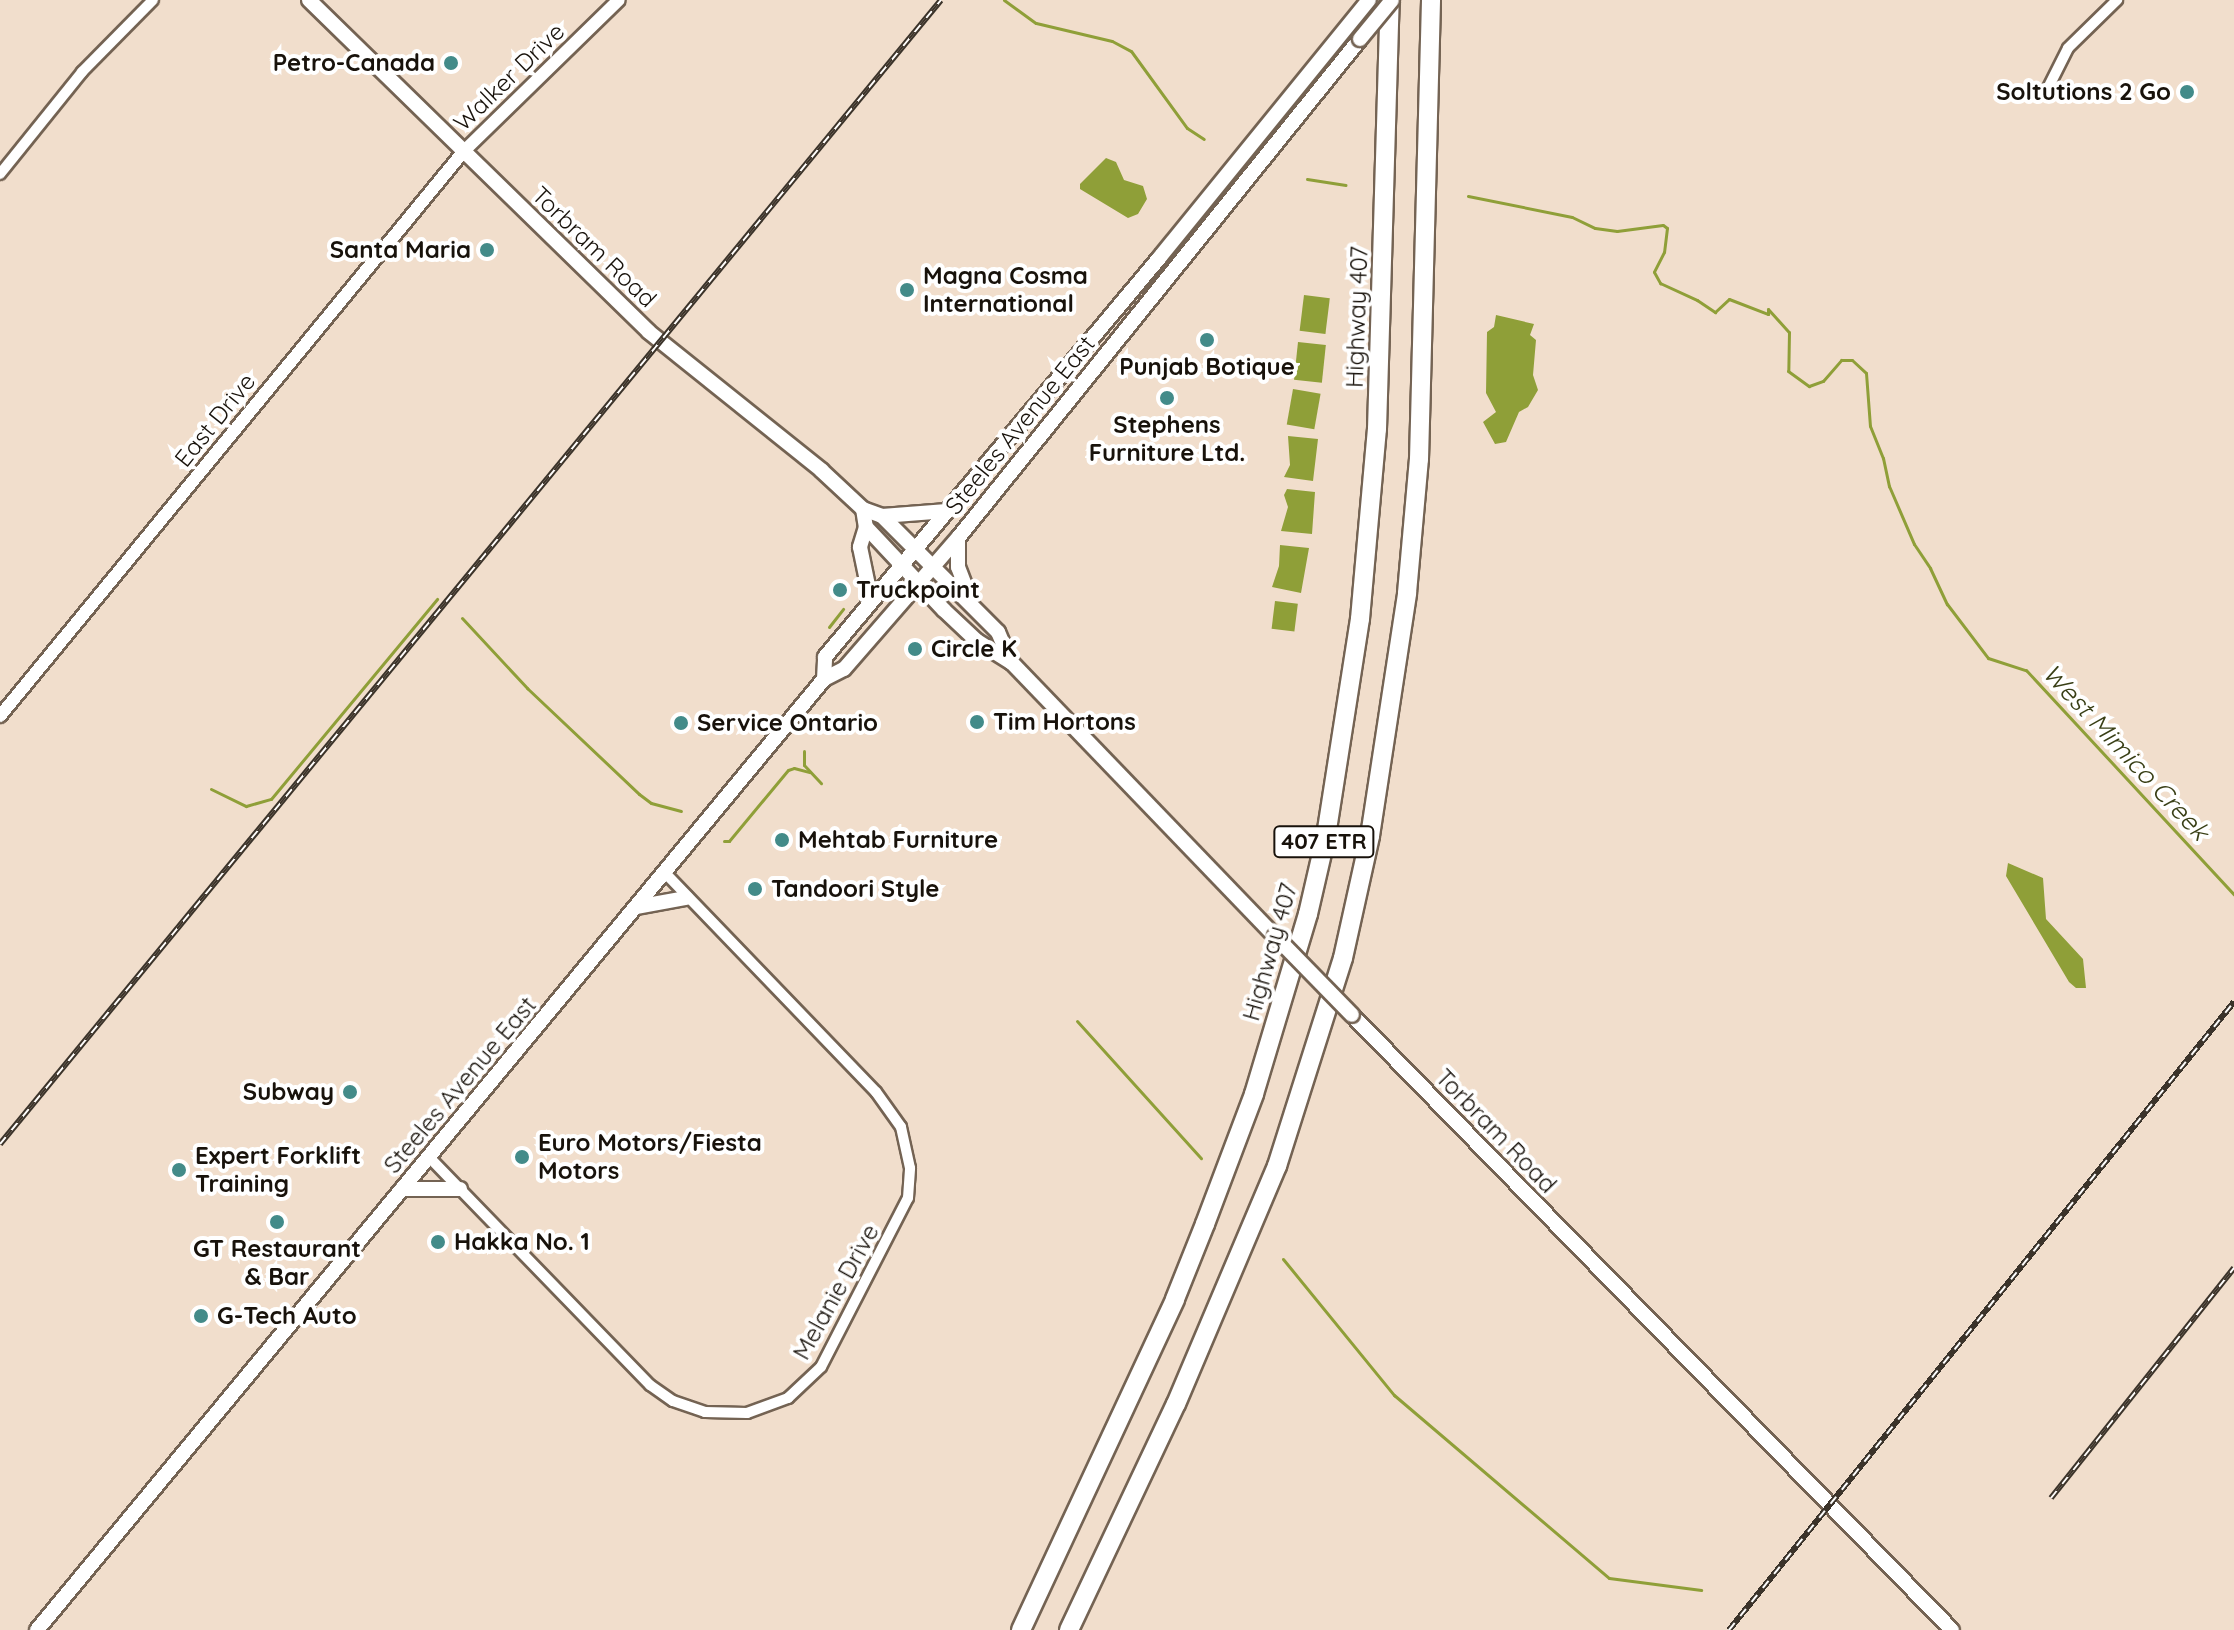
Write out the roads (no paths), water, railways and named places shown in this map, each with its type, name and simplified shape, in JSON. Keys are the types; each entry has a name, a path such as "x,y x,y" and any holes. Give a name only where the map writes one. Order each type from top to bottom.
{"highway":[{"name":"Highway 407","path":"1021,1630 1175,1299 1200,1236 1254,1094 1311,901 1326,836 1360,619 1377,429 1391,0"},
{"name":"407 ETR","path":"1069,1630 1176,1404 1277,1166 1310,1070 1343,958 1370,836 1407,593 1419,459 1431,0"}],"main road":[{"name":"Torbram Road","path":"309,0 649,332 796,449 863,509 882,516 998,632 1011,662"},
{"name":"Steeles Avenue East","path":"37,1630 824,679 844,669 958,538 1391,0"},
{"name":"Steeles Avenue East","path":"824,679 825,657 1178,236 1366,4"},
{"path":"863,509 866,527 860,547 871,600"},
{"path":"882,516 947,511"},
{"name":"Torbram Road","path":"866,527 977,641 1011,662 1952,1630"},
{"path":"958,538 960,576 977,610"},
{"path":"636,907 686,898"},
{"path":"402,1189 460,1189"}],"street":[{"path":"0,174 82,72 153,0"},
{"name":"Walker Drive","path":"464,151 619,0"},
{"path":"2045,94 2068,48 2117,0"},
{"name":"East Drive","path":"0,716 464,151"},
{"name":"Melanie Drive","path":"429,1157 650,1385 673,1401 705,1412 747,1413 788,1398 821,1367 908,1198 910,1168 901,1127 876,1092 665,873"}],"waterway":[{"name":"West Mimico Creek","path":"1004,0 1036,23 1112,41 1131,51 1187,128 1204,139"},
{"name":"West Mimico Creek","path":"1307,179 1346,185"},
{"name":"West Mimico Creek","path":"1468,196 1572,217 1595,228 1617,231 1663,225 1667,228 1664,252 1654,272 1660,283 1715,312 1729,299 1768,314 1768,309 1789,332 1788,371 1809,386 1823,381 1841,360 1852,360 1866,373 1870,426 1883,458 1889,486 1914,544 1930,568 1947,604 1988,658 2026,670 2234,895"},
{"path":"211,789 246,806 271,799 437,599"},
{"path":"829,627 843,609"},
{"path":"462,618 527,688 639,794 651,803 681,811"},
{"path":"804,751 804,765 821,783"},
{"path":"724,841 729,841 788,770 794,768 809,772"},
{"path":"1077,1021 1201,1158"},
{"path":"1283,1259 1394,1395 1609,1578 1701,1590"}],"railway":[{"path":"0,1144 941,0"},
{"path":"1729,1630 2234,1002"},
{"path":"2051,1498 2234,1268"}],"place":[{"name":"Petro-Canada","path":"451,63"},
{"name":"Soltutions 2 Go","path":"2187,92"},
{"name":"Santa Maria","path":"487,250"},
{"name":"Magna Cosma International","path":"907,290"},
{"name":"Punjab Botique","path":"1207,340"},
{"name":"Stephens Furniture Ltd.","path":"1167,398"},
{"name":"Truckpoint","path":"840,590"},
{"name":"Circle K","path":"915,649"},
{"name":"Tim Hortons","path":"977,722"},
{"name":"Service Ontario","path":"681,723"},
{"name":"Mehtab Furniture","path":"782,840"},
{"name":"Tandoori Style","path":"755,889"},
{"name":"Subway","path":"350,1092"},
{"name":"Euro Motors/Fiesta Motors","path":"522,1157"},
{"name":"Expert Forklift Training","path":"179,1170"},
{"name":"GT Restaurant & Bar","path":"277,1222"},
{"name":"Hakka No. 1","path":"438,1242"},
{"name":"G-Tech Auto","path":"201,1316"}]}
